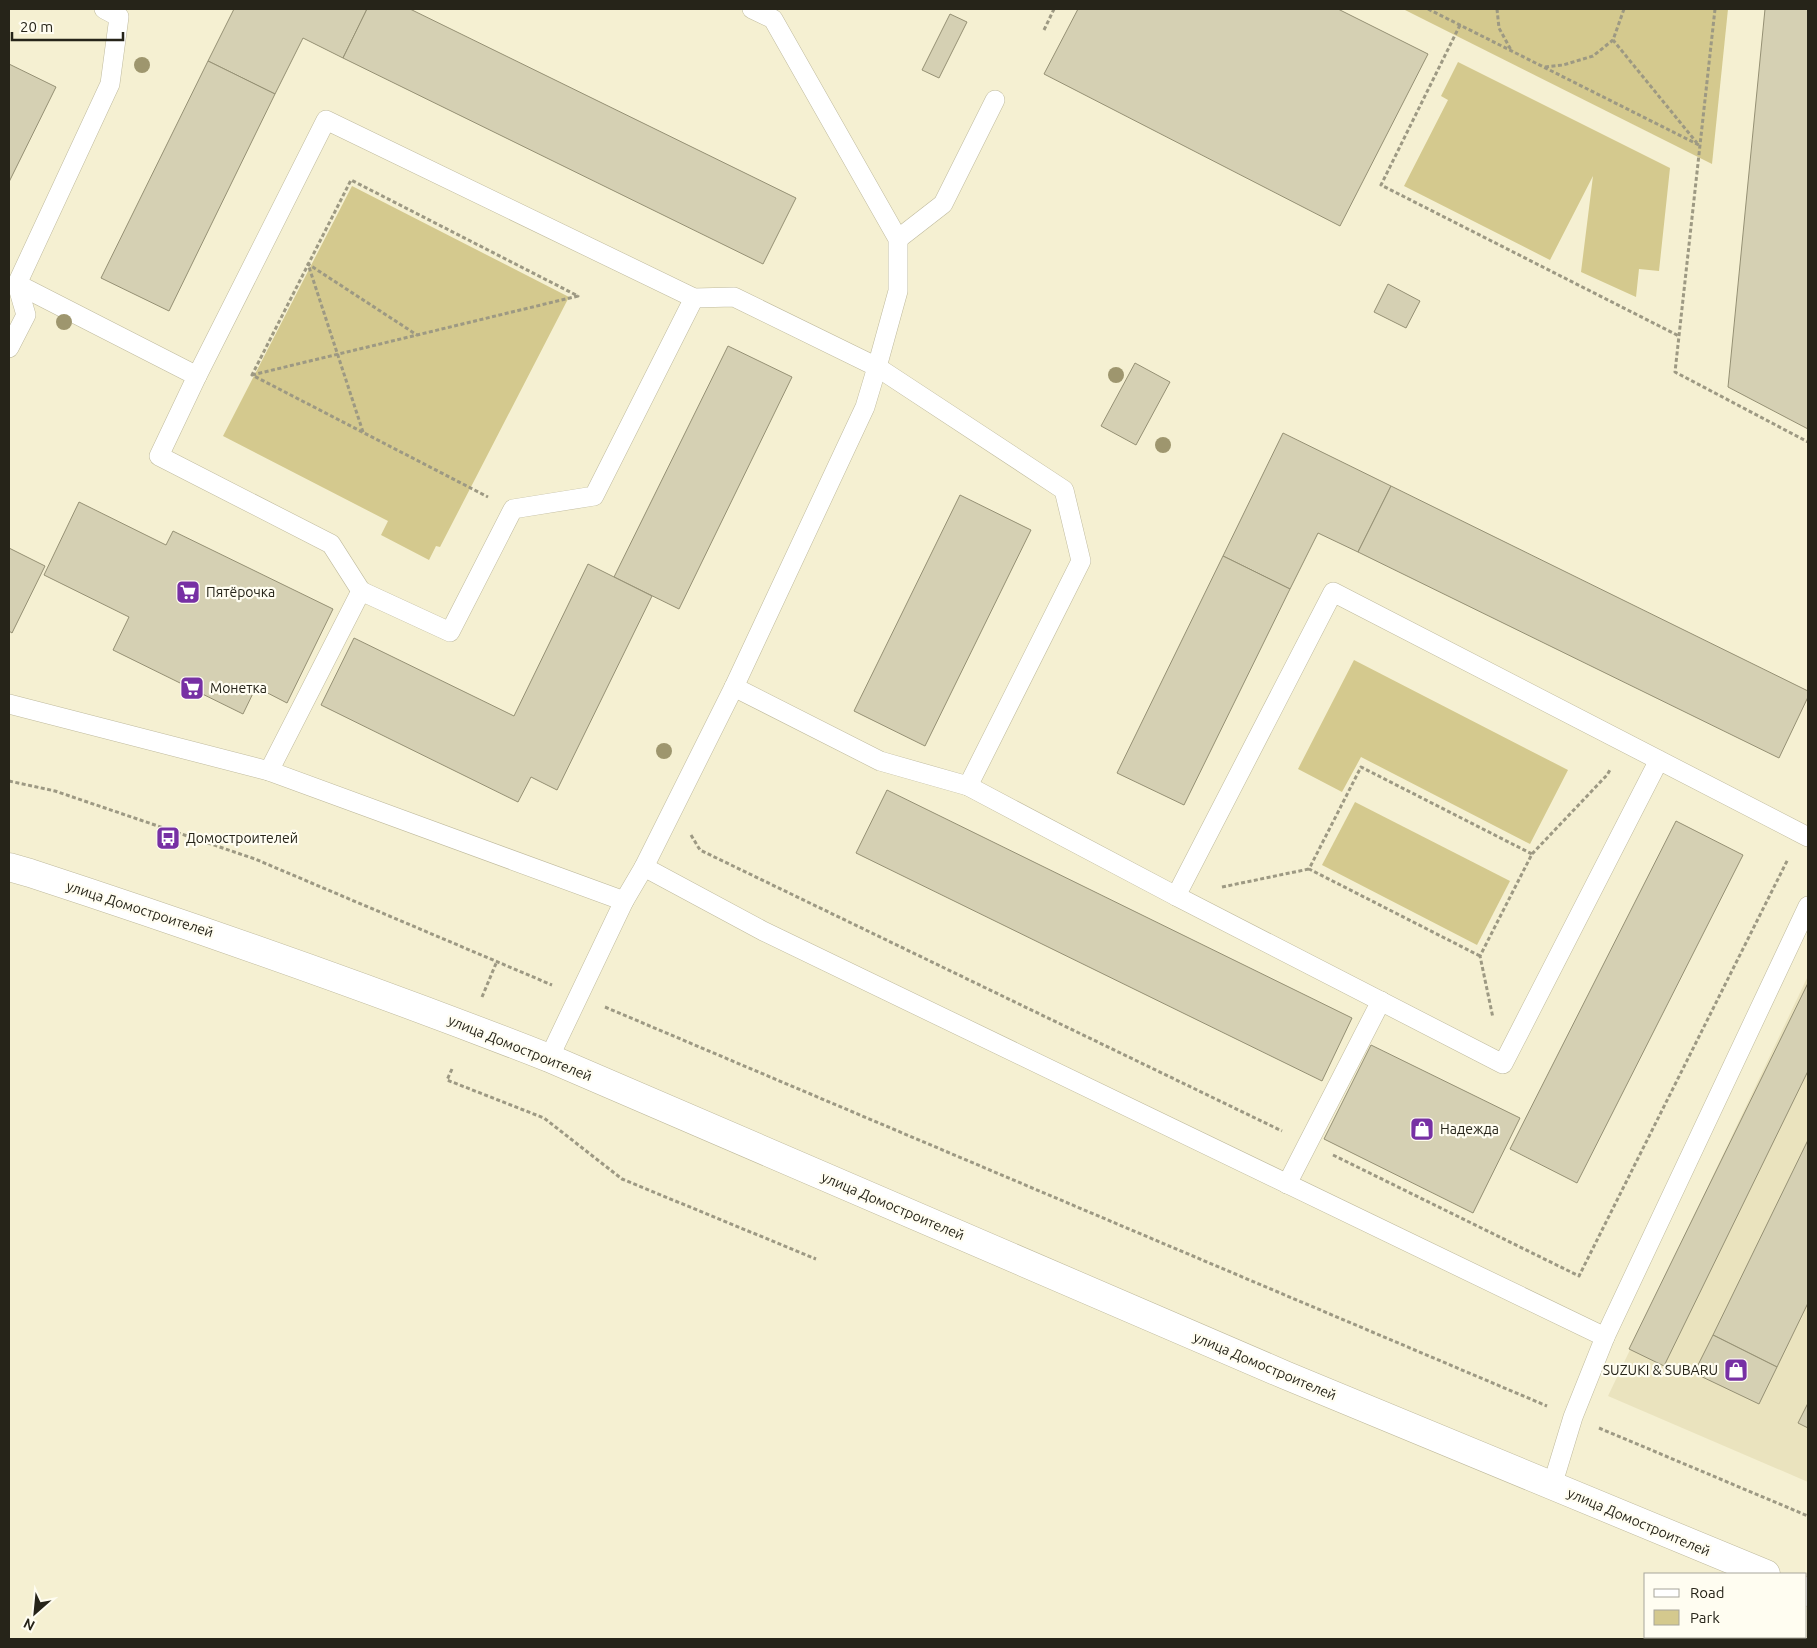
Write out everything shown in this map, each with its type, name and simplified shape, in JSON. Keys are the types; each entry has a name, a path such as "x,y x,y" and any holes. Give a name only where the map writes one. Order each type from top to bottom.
{"main road":[{"name":"улица Домостроителей","path":"9,867 30,872 204,930 469,1027 548,1058 1285,1375 1764,1573"}],"lane":[{"path":"9,348 26,315 17,284 110,84 119,17 104,9"},
{"path":"548,1058 624,901 644,867 734,687 865,407 898,291 898,239 773,14 752,9"},
{"path":"898,239 943,204 995,100"},
{"path":"694,298 594,496 513,509 450,632 361,590 330,544 159,456 197,376 326,120 694,298 734,298 877,367 1064,490 1081,561 968,786"},
{"path":"17,284 197,376"},
{"path":"269,771 361,590"},
{"path":"1176,896 1333,592 1804,835"},
{"path":"734,687 880,761 968,786 1176,896 1503,1064 1660,760"},
{"path":"9,704 269,771 624,901"},
{"path":"644,867 772,935 1605,1337"},
{"path":"1552,1486 1572,1417 1605,1337 1808,906"},
{"path":"1287,1184 1380,1002"}],"path":[{"path":"1044,30 1054,9"},
{"path":"1428,9 1699,145"},
{"path":"1497,9 1499,28 1511,51"},
{"path":"1544,67 1563,65 1593,56 1613,40 1624,9"},
{"path":"1714,9 1675,372 1808,442"},
{"path":"1460,25 1381,185 1679,336"},
{"path":"1613,40 1699,145"},
{"path":"351,180 578,296 418,335 252,375 351,180"},
{"path":"308,264 418,335"},
{"path":"308,264 364,433"},
{"path":"252,375 513,509"},
{"path":"1503,1064 1480,956 1532,854 1607,775 1624,742"},
{"path":"1309,869 1361,767 1532,854"},
{"path":"9,781 55,791 255,859 555,986"},
{"path":"674,807 700,850 1579,1276 1804,835"},
{"path":"1176,896 1309,869 1480,956"},
{"path":"480,1001 497,961"},
{"path":"604,1006 1808,1516"},
{"path":"452,1070 447,1080 544,1118 622,1179 816,1259"}],"shaded area":[{"path":"1808,976 1808,1482 1608,1396"}],"green space":[{"path":"1403,9 1728,9 1712,164"},
{"path":"1458,62 1670,168 1659,271 1639,269 1636,297 1581,272 1593,176 1550,260 1404,186 1448,100 1441,96"},
{"path":"352,186 569,297 440,547 436,546 429,560 381,535 388,521 223,436"},
{"path":"1354,660 1568,770 1530,844 1361,757 1342,792 1298,769"},
{"path":"1355,802 1510,881 1477,945 1322,865"}],"building":[{"path":"234,9 367,9 343,58 303,38 275,94 208,61"},
{"path":"367,9 410,9 796,198 763,264 343,58"},
{"path":"1078,9 1338,9 1428,54 1340,226 1044,74"},
{"path":"1765,9 1808,9 1808,429 1728,387"},
{"path":"950,14 967,22 939,78 922,70"},
{"path":"208,61 275,94 169,311 101,278"},
{"path":"9,64 56,87 9,182"},
{"path":"1388,284 1420,301 1406,328 1374,312"},
{"path":"728,346 792,377 679,609 614,577"},
{"path":"1135,363 1170,382 1136,445 1101,426"},
{"path":"1283,433 1391,486 1358,552 1318,533 1290,589 1223,556"},
{"path":"1391,486 1808,691 1808,697 1779,758 1358,552"},
{"path":"960,495 1031,530 925,746 854,711"},
{"name":"Пятёрочка","path":"79,502 166,545 173,531 333,609 287,703 256,687 243,714 113,650 129,617 44,575"},
{"path":"9,548 45,566 12,633 9,631"},
{"path":"1223,556 1290,589 1184,805 1117,773"},
{"path":"588,564 652,596 557,790 531,777 518,802 321,705 354,638 514,716"},
{"path":"887,790 1352,1018 1322,1081 856,853"},
{"path":"1676,821 1743,855 1577,1183 1510,1149"},
{"path":"1808,983 1808,1071 1664,1366 1629,1349"},
{"name":"Надежда","path":"1371,1045 1520,1118 1473,1213 1324,1139"},
{"path":"1808,1140 1808,1303 1777,1367 1713,1335"},
{"name":"SUZUKI & SUBARU","path":"1713,1335 1777,1367 1759,1404 1694,1373"},
{"path":"1808,1403 1808,1428 1798,1423"}],"place":[{"name":"Пятёрочка","path":"188,592"},
{"name":"Монетка","path":"192,688"},
{"name":"Домостроителей","path":"168,838"},
{"name":"Надежда","path":"1422,1129"},
{"name":"SUZUKI & SUBARU","path":"1736,1370"}]}
